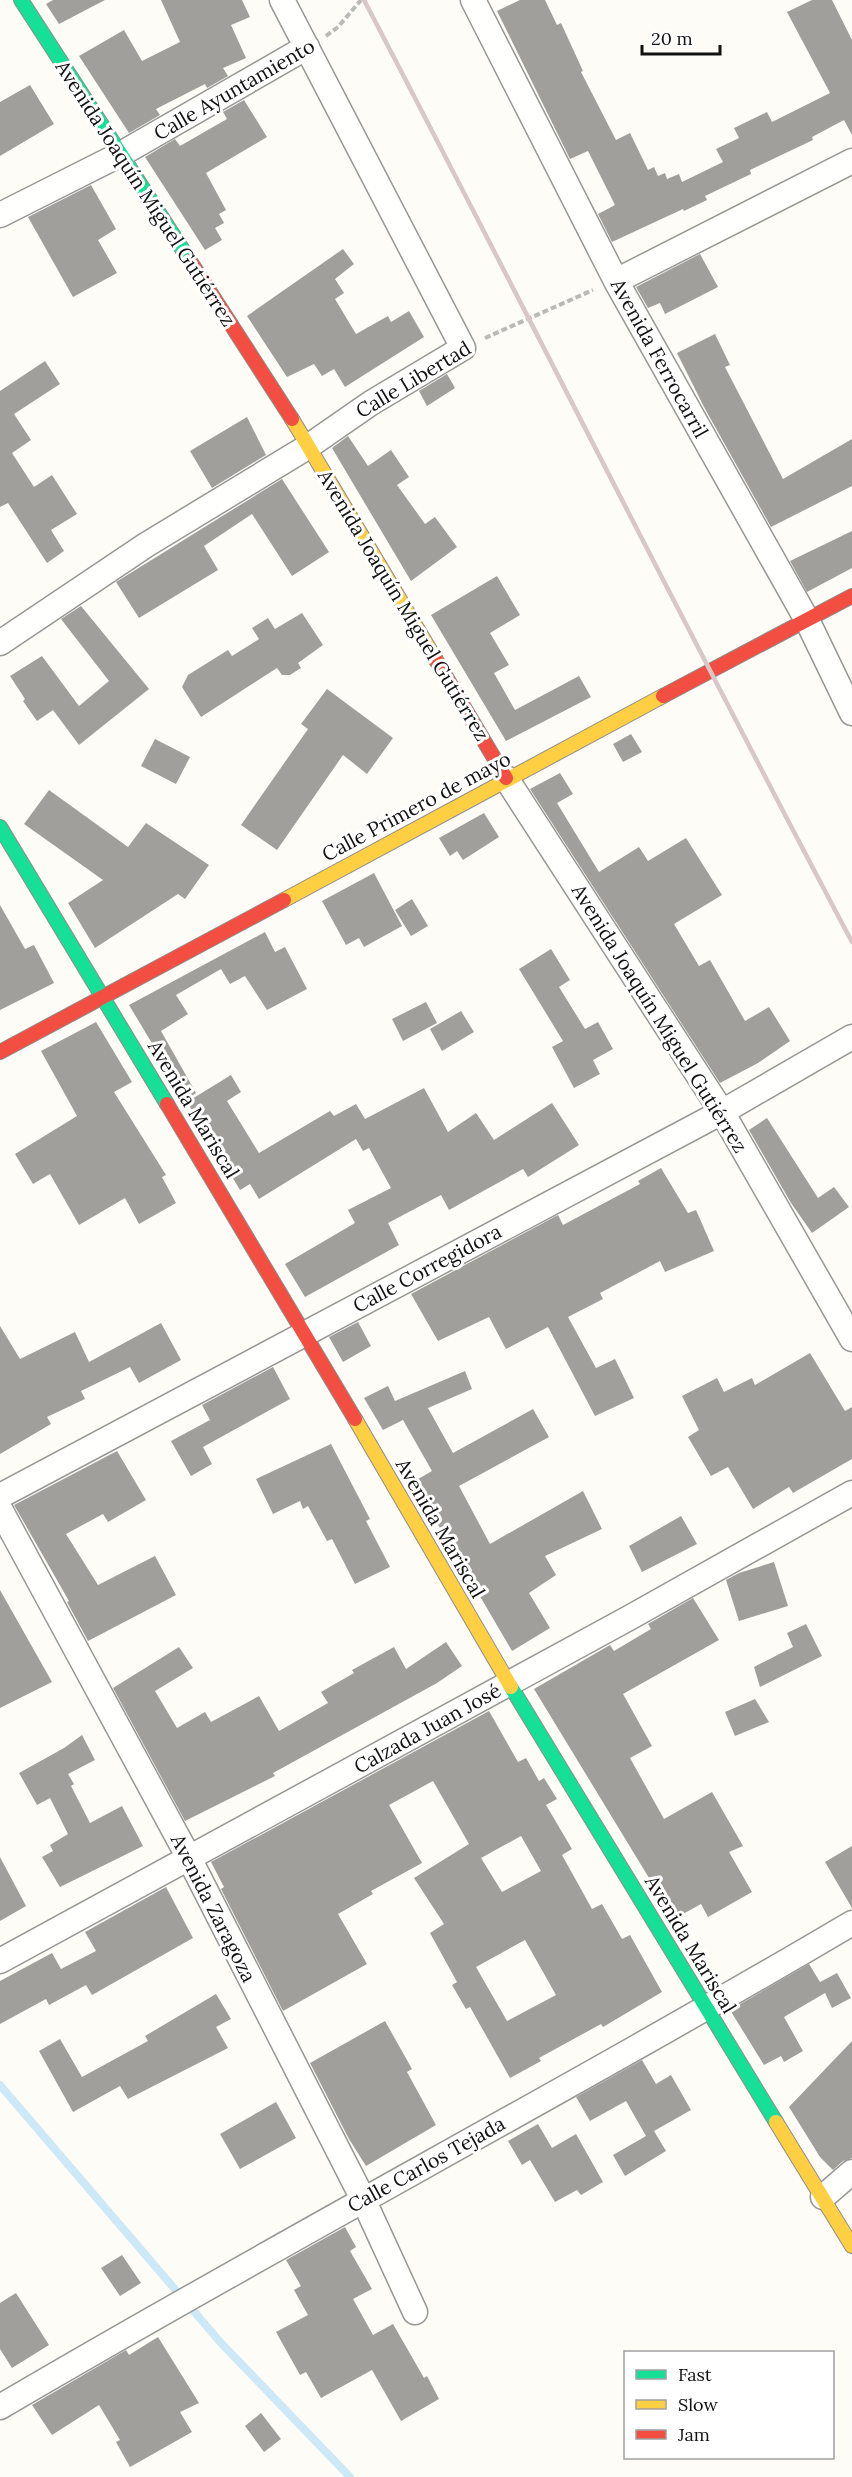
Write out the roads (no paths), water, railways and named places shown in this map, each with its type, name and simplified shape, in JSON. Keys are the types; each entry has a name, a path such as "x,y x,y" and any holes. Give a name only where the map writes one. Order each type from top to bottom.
{"street":[{"name":"Avenida Joaquín Miguel Gutiérrez","path":"21,0 309,446 506,778 722,1112 852,1339"},
{"path":"282,0 308,47"},
{"name":"Avenida Ferrocarril","path":"473,0 616,281 807,620 852,713"},
{"name":"Calle Ayuntamiento","path":"0,215 121,154 308,47"},
{"name":"Calle Libertad","path":"0,643 146,545 309,446 371,403 463,348 308,47"},
{"path":"616,281 852,161"},
{"name":"Calle Primero de mayo","path":"0,1052 506,778 681,689 852,596"},
{"name":"Avenida Mariscal","path":"0,827 105,997 304,1332 509,1684 852,2246"},
{"name":"Calle Corregidora","path":"0,1496 304,1332 722,1112 852,1037"},
{"name":"Calzada Juan José","path":"0,1961 509,1684 852,1493"},
{"name":"Avenida Zaragoza","path":"0,1509 189,1858 363,2199 415,2312"},
{"name":"Calle Carlos Tejada","path":"0,2407 235,2271 707,2009 852,1923"},
{"path":"823,2197 852,2172"}],"waterway":[{"path":"0,2085 221,2343 350,2477"}],"railway":[{"path":"364,0 852,942"}]}
